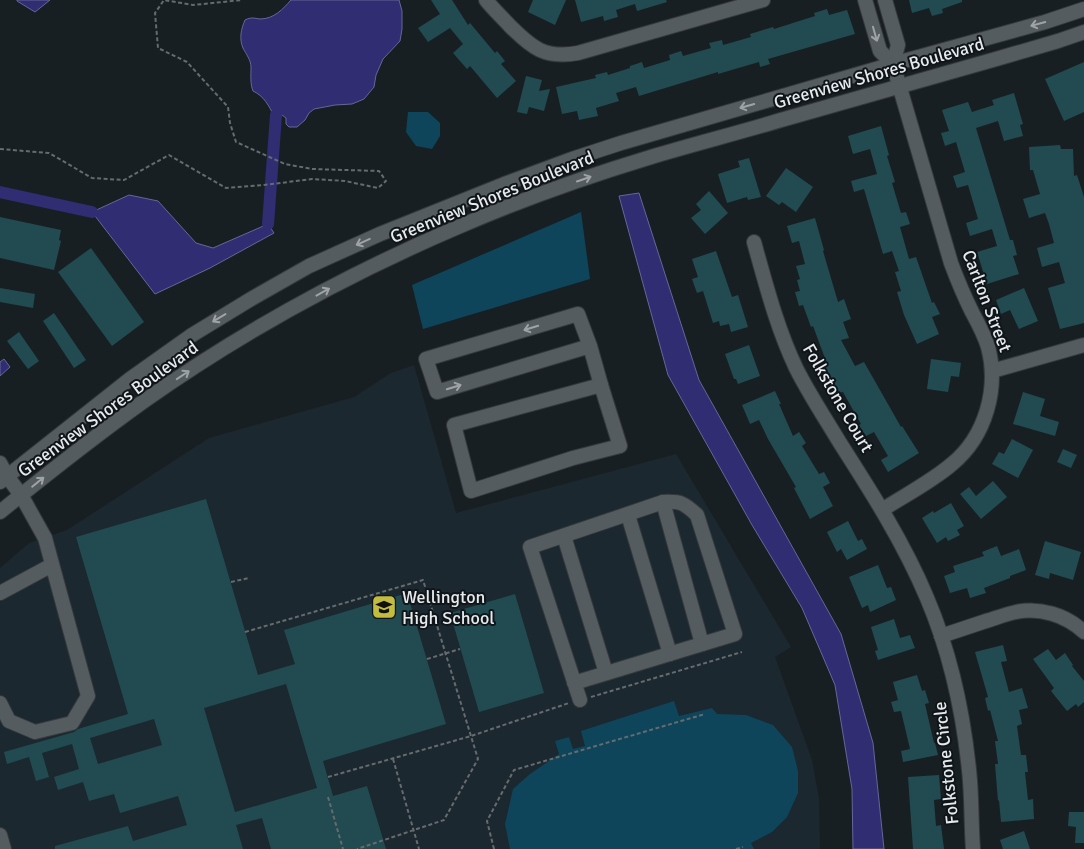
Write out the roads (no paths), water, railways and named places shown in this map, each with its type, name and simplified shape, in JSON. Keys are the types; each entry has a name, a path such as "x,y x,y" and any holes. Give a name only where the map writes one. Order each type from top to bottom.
{"street":[{"path":"486,0 526,42 542,51 560,55 578,53 763,0"},
{"path":"865,0 880,51 893,64"},
{"path":"885,0 898,45 893,64"},
{"name":"Greenview Shores Boulevard","path":"2,477 130,379 192,335 309,266 380,234 507,183 637,138 1045,22 1084,9"},
{"name":"Greenview Shores Boulevard","path":"0,512 74,453 138,406 209,358 327,290 396,255 458,227 585,178 650,157 900,87 1084,32"},
{"name":"Carlton Street","path":"882,510 939,474 965,451 976,437 983,422 992,388 992,372 988,346 951,263 893,64"},
{"name":"Folkstone Court","path":"754,242 771,302 795,366 811,396 882,510"},
{"path":"590,346 437,392 426,359 578,314 590,346 620,446 573,458 471,491 454,425 601,385"},
{"path":"992,372 1084,345"},
{"path":"0,463 2,477 21,495 45,538 88,696 72,723 35,732 10,721 0,703"},
{"path":"663,502 702,644"},
{"path":"574,682 735,634 697,515 689,507 676,502 663,502 530,547 574,682 580,700"},
{"name":"Folkstone Circle","path":"882,510 912,563 928,599 941,636 957,694 965,733 973,849"},
{"path":"628,515 670,654"},
{"path":"564,536 606,673"},
{"path":"0,592 52,565"},
{"path":"941,636 1014,612 1032,610 1058,615 1084,632"},
{"path":"0,835 4,849"}],"waterway":[{"path":"268,224 276,115"},
{"path":"0,192 92,212"}],"place":[{"name":"Wellington High School","path":"384,607"}]}
